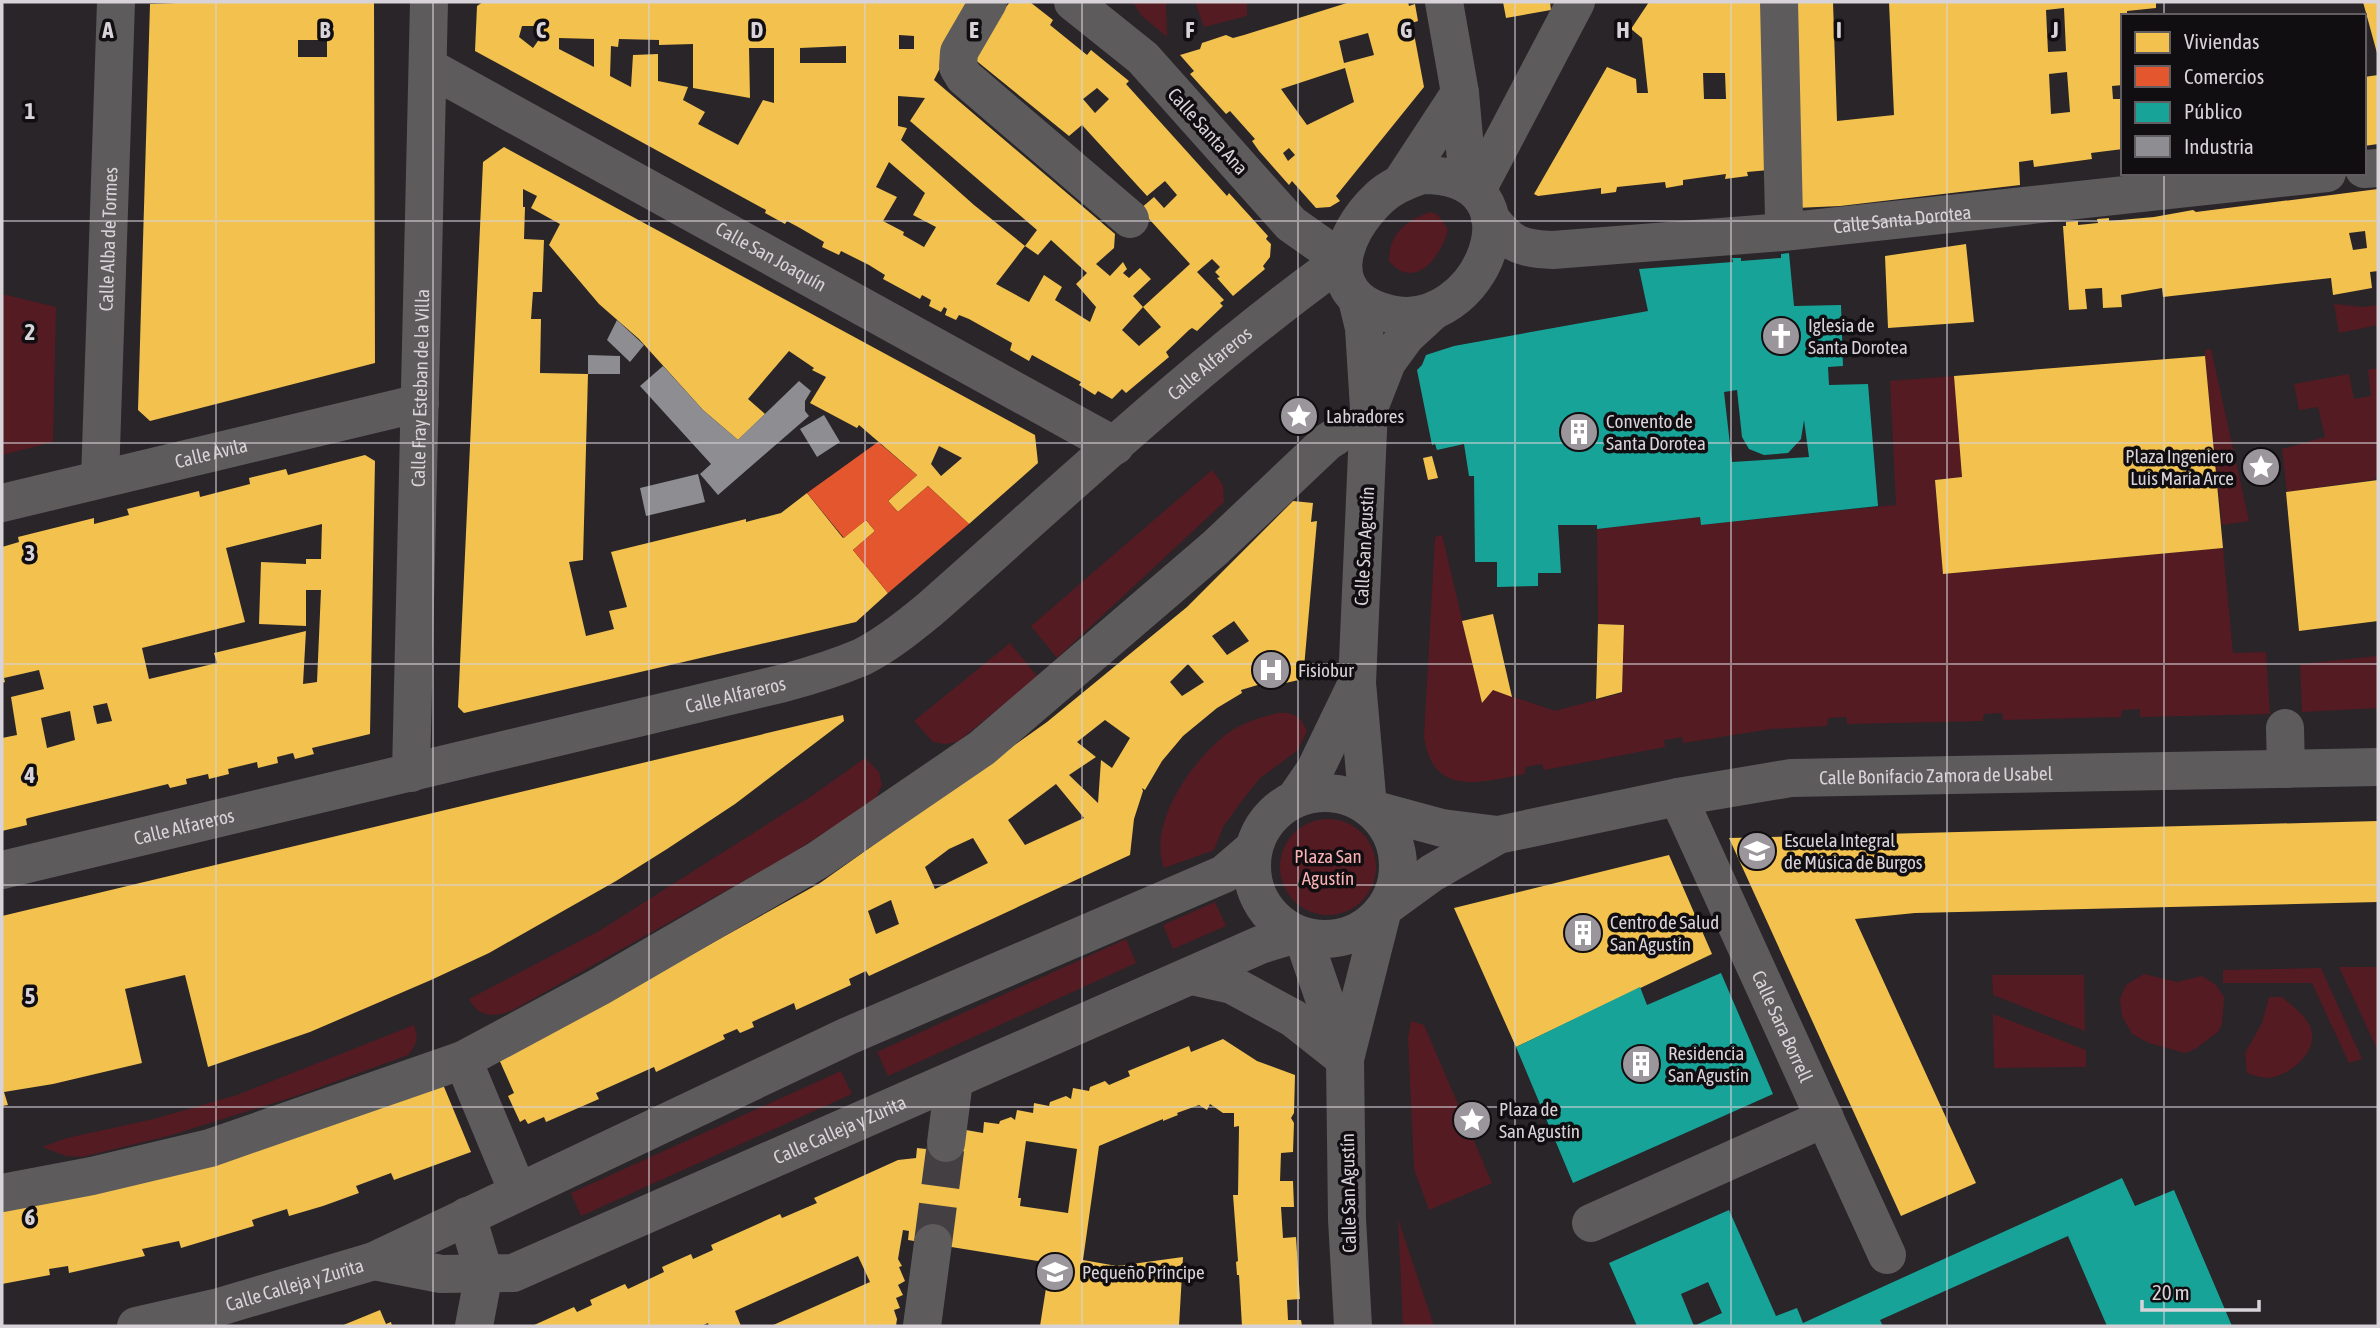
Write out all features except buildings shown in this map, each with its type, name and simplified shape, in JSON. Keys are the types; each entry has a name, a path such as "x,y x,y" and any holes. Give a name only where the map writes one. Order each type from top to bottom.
{"street":[{"name":"Calle Alba de Tormes","path":"100,479 116,2"},
{"name":"Calle Fray Esteban de la Villa","path":"411,773 429,2"},
{"path":"988,2 959,52 958,67 964,77 1130,219"},
{"name":"Calle Santa Ana","path":"1073,2 1143,58 1291,224 1342,260"},
{"path":"1444,2 1489,245 1482,267 1450,302 1431,313 1399,316 1376,311 1357,299 1346,283 1342,260 1350,233 1381,196 1401,183 1422,175 1440,175 1478,197"},
{"path":"1478,197 1576,2"},
{"path":"1779,2 1784,218"},
{"name":"Calle San Joaquín","path":"428,67 1115,446"},
{"path":"1401,183 1460,93"},
{"name":"Calle Santa Dorotea","path":"1478,197 1505,237 1536,250 1553,250 1783,232 2309,175"},
{"name":"Calle Alfareros","path":"2,870 783,683 829,670 864,656 929,610 1283,302 1342,260"},
{"name":"Calle San Agustín","path":"1357,299 1364,328 1369,408 1357,683 1370,808"},
{"name":"Calle San Agustín","path":"1369,408 1387,362 1406,336 1431,313"},
{"name":"Calle Ávila","path":"2,503 420,403"},
{"path":"2,1194 211,1148 467,1068 599,987 818,860 982,748 1216,548 1335,437"},
{"name":"Calle San Agustín","path":"1295,799 1315,770 1357,683"},
{"path":"2285,728 2286,769"},
{"name":"Calle Bonifacio Zamora de Usabel","path":"1385,909 1432,873 1499,835 1678,797 1791,778 2378,767"},
{"path":"1336,792 1370,808 1388,828 1397,851 1398,877 1385,909 1373,922 1355,934 1327,940 1299,935 1283,927 1268,914 1256,892 1252,871 1253,849 1266,821 1282,805 1315,793 1336,792"},
{"name":"Calle Sara Borrell","path":"1678,797 1887,1255"},
{"name":"Calle Bonifacio Zamora de Usabel","path":"1370,808 1442,828 1499,835"},
{"name":"Calle Calleja y Zurita","path":"136,1326 219,1307 374,1261 848,1036 1224,874 1253,849"},
{"name":"Calle San Agustín","path":"1353,1326 1347,1219 1345,1059 1385,909"},
{"name":"Calle San Agustín","path":"1299,935 1345,1059"},
{"name":"Calle Calleja y Zurita","path":"374,1261 441,1274 513,1273 1260,945 1299,935"},
{"path":"1192,976 1232,985 1293,1018 1345,1059"},
{"path":"467,1068 518,1192"},
{"path":"946,1143 954,1080"},
{"path":"1591,1223 1825,1118"},
{"path":"467,1216 484,1273 474,1326"},
{"path":"922,1326 933,1243"}],"green space":[{"path":"1133,2 1166,2 1167,37 1141,15"},
{"path":"1195,2 1247,2 1247,16 1204,27"},
{"path":"1430,212 1437,214 1448,229 1440,250 1426,267 1418,272 1399,270 1389,261 1392,243 1406,224"},
{"path":"2,294 56,307 53,442 2,455"},
{"path":"2334,304 2363,307 2378,305 2378,325 2339,333"},
{"path":"2211,349 2249,521 2222,525 2205,356 2205,350"},
{"path":"2378,368 2378,479 2287,492 2282,449 2325,437 2318,407 2299,410 2294,384 2349,374 2354,399 2371,396 2368,370"},
{"path":"1954,376 1962,477 1935,480 1943,574 2223,548 2233,653 2266,652 2270,714 2140,717 2140,709 2122,710 2121,717 2003,720 2002,713 1984,714 1983,721 1847,724 1847,717 1828,718 1827,726 1771,729 1683,743 1682,737 1664,740 1665,747 1544,770 1542,764 1525,767 1525,774 1492,780 1461,781 1448,777 1437,769 1429,756 1424,736 1435,537 1442,535 1482,703 1493,690 1555,711 1622,693 1623,625 1598,624 1597,529 1700,517 1701,525 1896,505 1890,381"},
{"path":"1212,470 1223,485 1224,502 1057,658 1031,626"},
{"path":"1010,643 1038,677 957,742 933,742 914,721"},
{"path":"2377,656 2378,708 2302,712 2300,664"},
{"path":"1278,713 1296,716 1307,731 1298,750 1260,778 1223,827 1214,850 1164,868 1160,850 1162,832 1176,793 1188,775 1228,733 1239,726"},
{"path":"865,758 879,772 882,785 875,800 786,857 513,1010 488,1015 478,1010 469,999 599,931 813,795"},
{"name":"Plaza San Agustín","path":"1328,819 1346,823 1362,833 1372,849 1376,867 1372,885 1362,901 1346,911 1328,915 1310,911 1294,901 1284,885 1280,867 1284,849 1294,833 1310,823"},
{"path":"1215,902 1226,926 1173,949 1163,925"},
{"path":"1126,939 1136,963 888,1076 877,1052"},
{"path":"2339,967 2378,967 2378,1051"},
{"path":"2321,968 2362,1059 2349,1063 2312,983 2223,983 2223,970"},
{"path":"2144,974 2177,982 2202,976 2216,985 2224,997 2222,1024 2218,1032 2185,1053 2149,1043 2132,1034 2122,1016 2120,999 2126,985"},
{"path":"1992,975 2084,975 2085,1031 1993,995"},
{"path":"2269,997 2282,997 2299,1012 2309,1024 2312,1038 2306,1054 2293,1068 2269,1078 2247,1073 2245,1053 2262,1023"},
{"path":"1993,1014 2086,1050 2086,1067 1994,1068"},
{"path":"1411,1021 1424,1025 1492,1183 1429,1210 1414,1169 1408,1038"},
{"path":"414,1025 416,1041 408,1055 296,1096 172,1135 82,1157 66,1156 42,1147 67,1138 154,1119 237,1095"},
{"path":"841,1071 852,1094 581,1216 571,1193"},
{"path":"1398,1219 1434,1326 1403,1326"}],"tunnel":[{"path":"933,1243 946,1143"}],"place":[{"name":"Iglesia de Santa Dorotea","path":"1781,336"},
{"name":"Labradores","path":"1299,416"},
{"name":"Convento de Santa Dorotea","path":"1579,432"},
{"name":"Plaza Ingeniero Luis María Arce","path":"2261,467"},
{"name":"Fisiobur","path":"1271,670"},
{"name":"Escuela Integral de Música de Burgos","path":"1757,851"},
{"name":"Centro de Salud San Agustín","path":"1583,933"},
{"name":"Residencia San Agustín","path":"1641,1064"},
{"name":"Plaza de San Agustín","path":"1472,1120"},
{"name":"Pequeño Príncipe","path":"1055,1272"}]}
